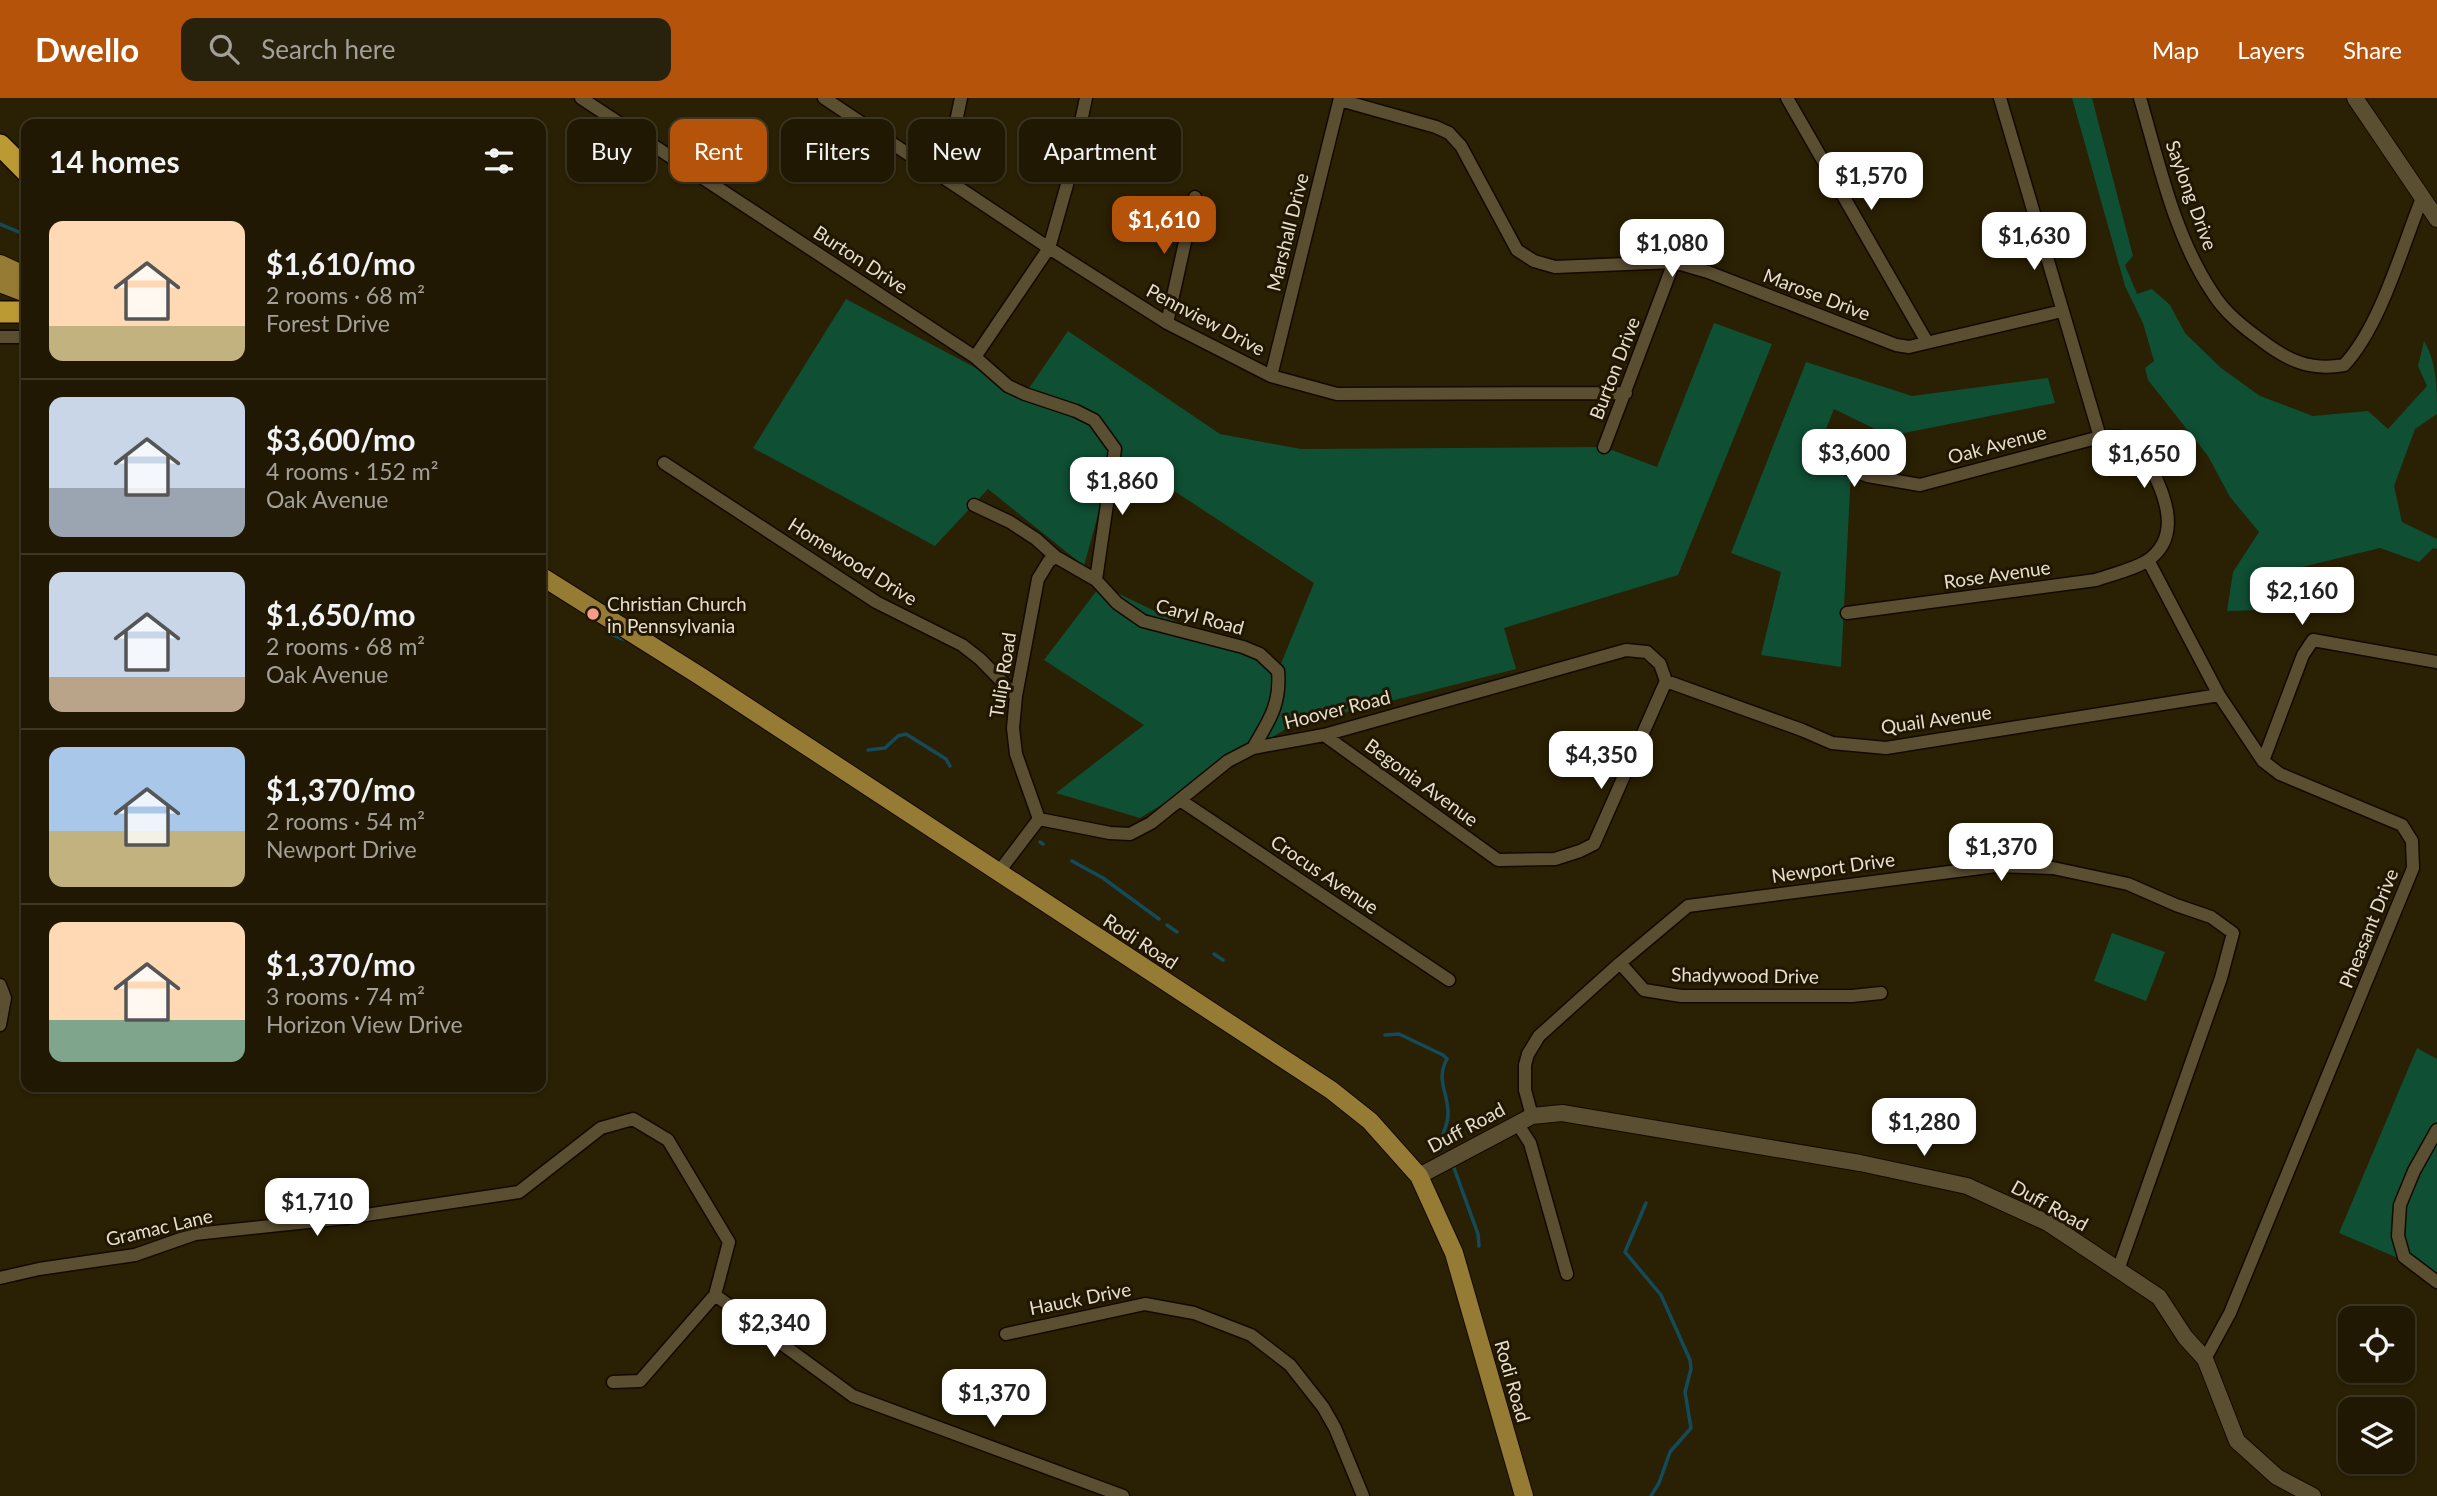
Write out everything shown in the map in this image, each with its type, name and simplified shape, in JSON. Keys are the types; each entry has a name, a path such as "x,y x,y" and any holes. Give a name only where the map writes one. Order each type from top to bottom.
{"highway":[{"path":"0,145 21,166"},
{"path":"0,312 21,312"}],"main road":[{"path":"0,264 21,274"},
{"path":"0,283 21,291"},
{"name":"Rodi Road","path":"546,579 702,678 1331,1090 1370,1121 1419,1176 1454,1253 1524,1496"}],"street":[{"name":"Burton Drive","path":"581,98 975,357 1008,386 1094,420 1115,449 1096,580"},
{"name":"Pennview Drive","path":"824,98 1167,323 1272,376 1337,394 1626,393"},
{"path":"957,119 961,98"},
{"path":"975,357 1049,248 1070,174 1086,98"},
{"path":"1787,98 1927,342"},
{"path":"2000,98 2100,437"},
{"name":"Saylong Drive","path":"2140,98 2186,245 2212,294 2239,323 2276,351 2312,367 2344,365 2358,351 2371,326 2422,198"},
{"path":"2355,98 2437,219"},
{"name":"Marose Drive","path":"1340,99 1449,133 1467,155 1517,250 1534,261 1555,267 1674,262 1708,271 1896,345 1909,347 2062,311"},
{"name":"Marshall Drive","path":"1272,376 1340,99"},
{"path":"1167,323 1195,197"},
{"name":"Burton Drive","path":"1604,447 1674,262"},
{"path":"0,337 21,337"},
{"name":"Oak Avenue","path":"1822,460 1868,476 1920,485 2100,437 2120,437 2139,444 2161,488 2169,516 2162,545 2148,560"},
{"name":"Homewood Drive","path":"664,464 876,602 962,645 1016,696"},
{"name":"Caryl Road","path":"974,505 1010,522 1036,539 1056,557 1096,580 1117,603 1143,621 1243,647 1260,654 1278,671 1279,684 1274,712 1253,748"},
{"name":"Tulip Road","path":"1039,819 1016,754 1013,728 1016,696 1038,579 1049,561 1056,557"},
{"name":"Rose Avenue","path":"1847,613 2096,580 2128,570 2148,560"},
{"name":"Pheasant Drive","path":"2148,560 2219,695 2263,761 2280,774 2402,825 2412,841 2413,868 2230,1313 2205,1359"},
{"path":"2263,761 2303,655 2313,640 2437,662"},
{"name":"Hoover Road","path":"1039,819 1110,833 1130,834 1151,823 1228,761 1253,748 1324,735 1626,650 1647,652 1660,664 1667,681"},
{"name":"Quail Avenue","path":"1667,681 1832,743 1886,748 2219,695"},
{"name":"Begonia Avenue","path":"1324,735 1498,860 1555,859 1594,844 1667,681"},
{"name":"Crocus Avenue","path":"1180,800 1449,980"},
{"path":"998,873 1039,819"},
{"name":"Newport Drive","path":"1567,1274 1524,1120 1526,1059 1545,1030 1688,906 1996,866 2053,869 2128,884 2211,917 2233,933 2221,978 2118,1270"},
{"name":"Shadywood Drive","path":"1620,963 1644,989 1681,996 1852,996 1881,993"},
{"path":"0,985 5,998 0,1025"},
{"name":"Duff Road","path":"1419,1176 1524,1120 1569,1114 1860,1163 1967,1186 2048,1223 2159,1297 2185,1337 2205,1359 2237,1441 2277,1477 2313,1496"},
{"name":"Gramac Lane","path":"0,1278 39,1269 135,1255 195,1234 346,1218 519,1192 601,1128 633,1119 668,1140 729,1242 715,1295 640,1381 613,1382"},
{"path":"2437,1130 2414,1171 2400,1205 2399,1236 2404,1257 2437,1282"},
{"path":"715,1295 853,1396 1123,1496"},
{"name":"Hauck Drive","path":"1006,1334 1145,1304 1194,1313 1251,1335 1290,1365 1323,1407 1363,1496"},
{"path":"1080,1496 1086,1482"}],"green space":[{"path":"2072,98 2092,98 2133,256 2125,265 2137,294 2152,289 2170,305 2185,333 2221,368 2260,396 2313,416 2368,411 2388,429 2427,386 2418,366 2424,341 2434,367 2437,414 2415,429 2394,486 2402,522 2437,539 2437,549 2433,548 2419,562 2380,548 2286,571 2264,610 2227,611 2233,572 2259,532 2230,497 2208,456 2148,380 2145,368 2154,361 2143,323 2125,286"},
{"path":"846,299 1025,394 1068,331 1220,434 1301,449 1604,447 1657,467 1714,323 1772,344 1678,575 1504,628 1516,669 1289,727 1140,818 1056,793 1144,725 1044,660 1101,585 1278,671 1314,583 1115,452 1084,566 988,489 935,546 753,448"},
{"path":"1806,362 1912,396 2048,378 2055,403 1889,436 1834,409 1815,457 1851,471 1841,667 1761,655 1781,572 1731,553"},
{"path":"2112,933 2165,952 2146,1001 2094,981"},
{"path":"2417,1048 2437,1059 2437,1280 2405,1261 2339,1233"}],"waterway":[{"path":"0,224 21,233"},
{"path":"642,630 650,625 666,630"},
{"path":"611,634 626,638"},
{"path":"868,750 885,748 898,736 906,734 946,759 950,766"},
{"path":"1072,861 1103,878 1159,919"},
{"path":"1167,925 1177,932"},
{"path":"1214,954 1223,960"},
{"path":"1385,1035 1399,1034 1447,1059 1442,1074 1448,1115 1443,1148"},
{"path":"1454,1168 1478,1234 1479,1246"},
{"path":"1646,1203 1625,1252 1661,1295 1690,1360 1691,1369 1685,1392 1691,1428 1670,1452 1659,1483 1651,1496"}],"place":[{"name":"Christian Church in Pennsylvania","path":"593,614"}]}
